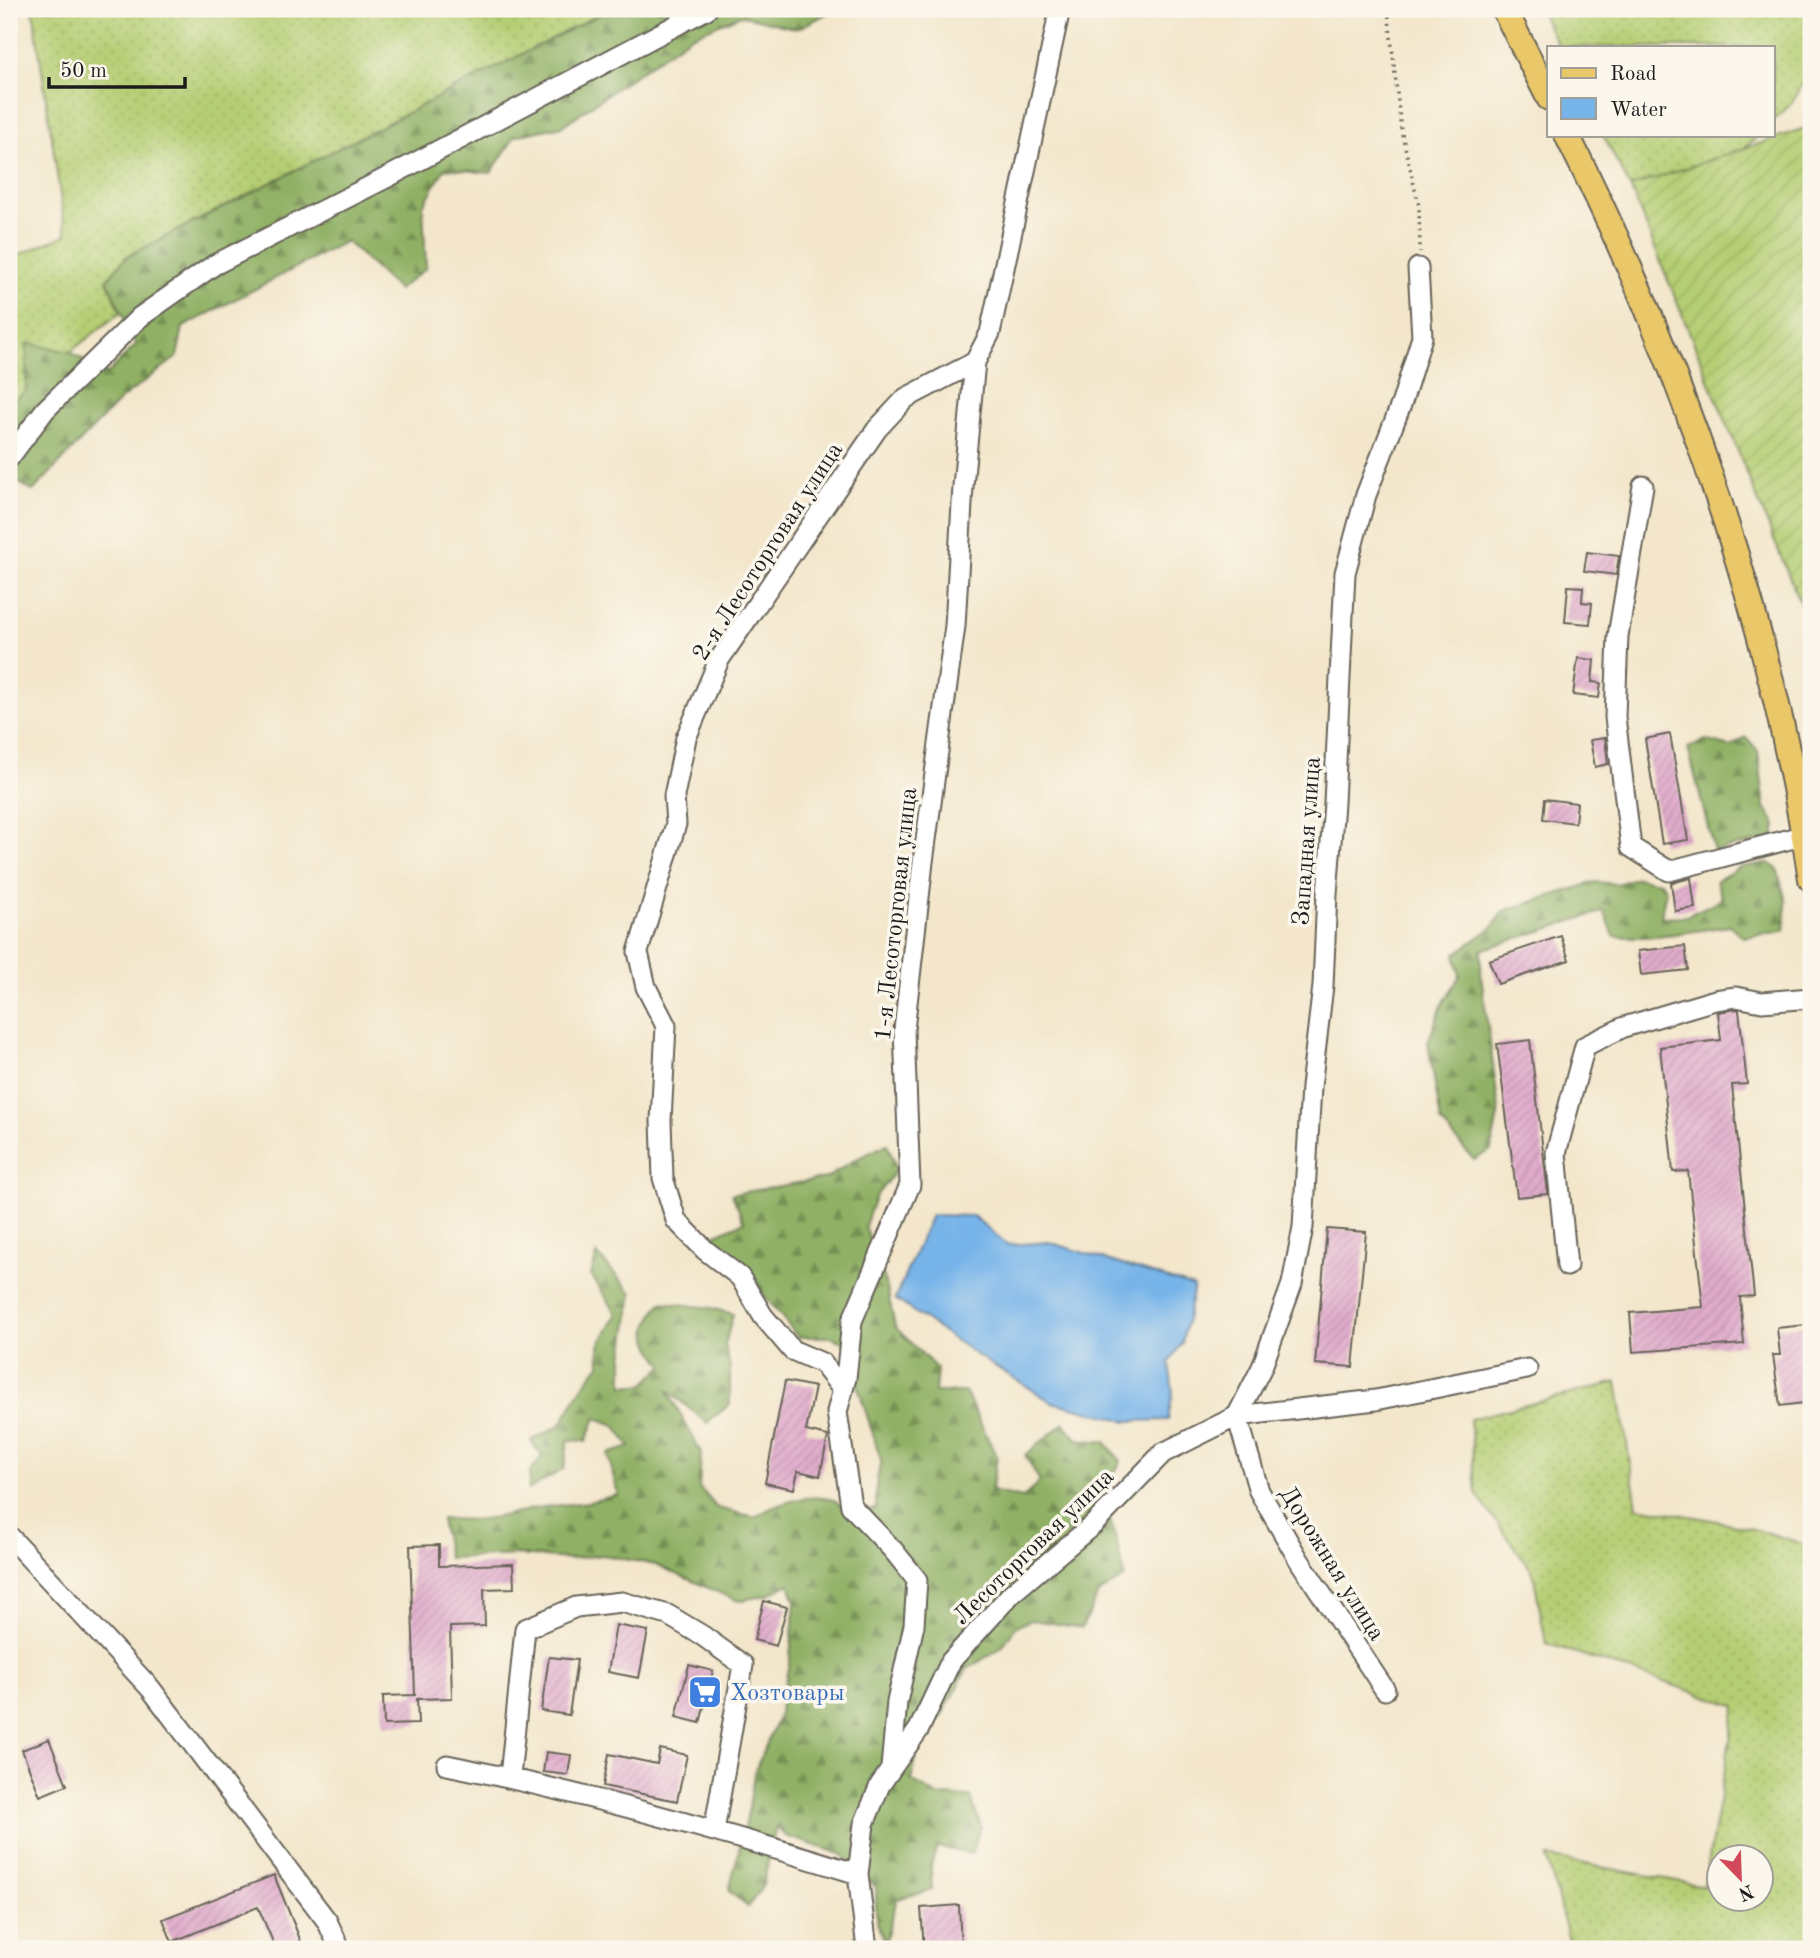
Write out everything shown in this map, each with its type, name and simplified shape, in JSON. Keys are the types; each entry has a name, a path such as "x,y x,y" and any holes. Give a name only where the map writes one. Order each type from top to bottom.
{"main road":[{"path":"1504,9 1547,94"},
{"path":"1568,136 1606,213 1699,440 1756,621 1805,835 1811,879"}],"street":[{"path":"9,458 45,410 140,317 214,265 707,9"},
{"path":"975,362 990,333 1060,9"},
{"name":"Западная улица","path":"1237,1416 1262,1367 1292,1284 1303,1227 1311,1087 1323,986 1345,573 1366,495 1402,402 1422,337 1418,268"},
{"name":"1-я Лесоторговая улица","path":"891,1768 897,1702 914,1625 917,1580 851,1506 837,1412 843,1390 852,1321 910,1185 904,1030 923,862 955,626 963,486 975,362"},
{"name":"2-я Лесоторговая улица","path":"843,1390 822,1363 792,1350 763,1317 740,1277 705,1250 676,1220 663,1178 661,1121 666,1026 646,987 638,952 676,824 674,796 686,738 719,660 877,429 906,398 975,362"},
{"path":"1643,486 1618,636 1615,717 1631,847 1669,871 1805,835"},
{"path":"1567,1266 1556,1153 1585,1046 1624,1027 1716,1000 1736,997 1762,1002 1811,998"},
{"name":"Лесоторговая улица","path":"867,1949 858,1874 864,1824 880,1785 919,1729 951,1661 1012,1593 1094,1524 1163,1453 1237,1416 1376,1400 1527,1369"},
{"name":"Дорожная улица","path":"1237,1416 1259,1491 1299,1560 1385,1690"},
{"path":"9,1536 151,1689 327,1921 340,1949"},
{"path":"510,1777 524,1629 576,1607 622,1602 668,1615 743,1665 714,1831"},
{"path":"447,1765 510,1777 714,1831 858,1874"}],"path":[{"path":"1388,9 1401,130 1419,206 1421,246 1418,268"}],"green space":[{"path":"33,9 610,9 126,257 107,280 121,312 70,352 27,344 26,392 9,403 9,259 66,235"},
{"path":"610,9 836,9 797,29 741,15 691,36 562,126 515,136 491,173 445,168 423,206 426,268 398,290 346,241 183,327 177,357 120,400 33,491 9,477 9,403 26,391 27,343 70,352 107,374 136,345 107,280 126,257"},
{"path":"1539,9 1807,9 1812,31 1811,56 1804,80 1791,104 1774,120 1774,46 1558,46"},
{"path":"1811,126 1811,630 1630,187"},
{"path":"1604,136 1758,136 1745,148 1630,187"},
{"path":"1746,737 1758,751 1765,807 1776,825 1774,838 1714,851 1688,748 1706,740 1730,747"},
{"path":"1769,863 1777,868 1786,901 1785,931 1743,937 1730,926 1658,936 1614,936 1604,911 1481,950 1481,975 1499,1111 1491,1150 1474,1160 1441,1122 1428,1042 1442,1005 1460,976 1455,954 1493,927 1503,911 1595,882 1616,884 1638,878 1660,882 1666,889 1661,917 1687,916 1722,899 1716,881 1740,867"},
{"path":"887,1144 897,1169 875,1197 865,1226 887,1288 895,1327 937,1369 935,1392 965,1392 997,1457 991,1491 1023,1498 1040,1481 1025,1455 1064,1423 1077,1439 1105,1442 1121,1461 1102,1496 1125,1577 1098,1594 1082,1628 1032,1620 1016,1626 1002,1647 966,1670 942,1716 918,1744 912,1781 938,1796 971,1797 981,1827 971,1854 937,1847 931,1867 932,1890 897,1899 885,1942 876,1923 876,1887 841,1854 786,1836 776,1827 763,1885 748,1907 729,1891 749,1808 754,1773 778,1718 790,1658 795,1601 789,1584 768,1595 738,1601 656,1565 603,1555 569,1559 519,1555 448,1558 441,1519 483,1520 618,1495 608,1454 630,1447 615,1425 596,1418 586,1441 568,1440 564,1469 528,1490 530,1472 542,1456 531,1441 560,1425 583,1386 600,1364 599,1346 617,1314 591,1275 597,1254 632,1293 623,1357 623,1386 645,1384 664,1365 652,1349 648,1334 651,1319 662,1302 711,1308 733,1314 725,1345 730,1368 730,1404 707,1423 667,1390 701,1452 699,1487 717,1508 755,1517 782,1504 814,1497 834,1500 850,1514 876,1509 876,1486 881,1460 855,1377 866,1352 831,1337 798,1337 751,1279 711,1236 744,1222 732,1194 827,1178 854,1160"},
{"path":"1617,1382 1637,1507 1747,1528 1811,1547 1811,1949 1571,1949 1547,1857 1704,1886 1704,1912 1774,1912 1774,1842 1712,1842 1736,1706 1546,1643 1533,1572 1476,1494 1470,1419"}],"water":[{"path":"931,1215 973,1216 1008,1245 1049,1242 1194,1287 1182,1343 1169,1363 1173,1392 1168,1420 1127,1421 1052,1402 978,1356 895,1299"}],"building":[{"path":"1587,552 1619,556 1616,575 1584,571"},
{"path":"1568,586 1583,587 1582,602 1592,603 1590,624 1565,622"},
{"path":"1578,658 1594,660 1592,682 1601,683 1599,698 1573,695"},
{"path":"1670,734 1688,840 1662,844 1645,739"},
{"path":"1605,738 1608,764 1595,767 1590,740"},
{"path":"1545,799 1577,803 1575,823 1543,819"},
{"path":"1691,878 1695,908 1675,911 1671,883"},
{"path":"1561,936 1569,960 1498,984 1489,960"},
{"path":"1685,946 1688,970 1641,975 1638,951"},
{"path":"1739,1010 1747,1084 1732,1085 1754,1296 1740,1297 1744,1344 1633,1352 1630,1313 1703,1307 1688,1171 1673,1172 1660,1047 1721,1040 1718,1012"},
{"path":"1530,1040 1548,1194 1517,1197 1497,1044"},
{"path":"1327,1229 1366,1232 1353,1367 1315,1364"},
{"path":"1806,1325 1811,1351 1811,1402 1780,1406 1773,1355 1780,1355 1777,1328"},
{"path":"785,1381 815,1387 806,1431 828,1436 820,1476 798,1471 794,1489 765,1483"},
{"path":"439,1545 439,1566 513,1564 514,1588 484,1589 485,1626 450,1627 452,1698 417,1699 418,1724 384,1725 383,1696 415,1695 410,1546"},
{"path":"764,1601 787,1607 776,1646 754,1640"},
{"path":"616,1625 648,1631 639,1678 608,1672"},
{"path":"549,1657 577,1660 569,1715 541,1711"},
{"path":"689,1665 713,1671 700,1723 676,1717"},
{"path":"49,1739 67,1785 40,1796 22,1750"},
{"path":"660,1749 687,1755 677,1801 603,1786 609,1754 657,1764"},
{"path":"546,1752 571,1755 568,1775 543,1772"},
{"path":"274,1875 304,1949 276,1949 258,1907 172,1942 163,1919"},
{"path":"959,1905 961,1949 924,1949 921,1908"}],"place":[{"name":"Хозтовары","path":"705,1692"}]}
